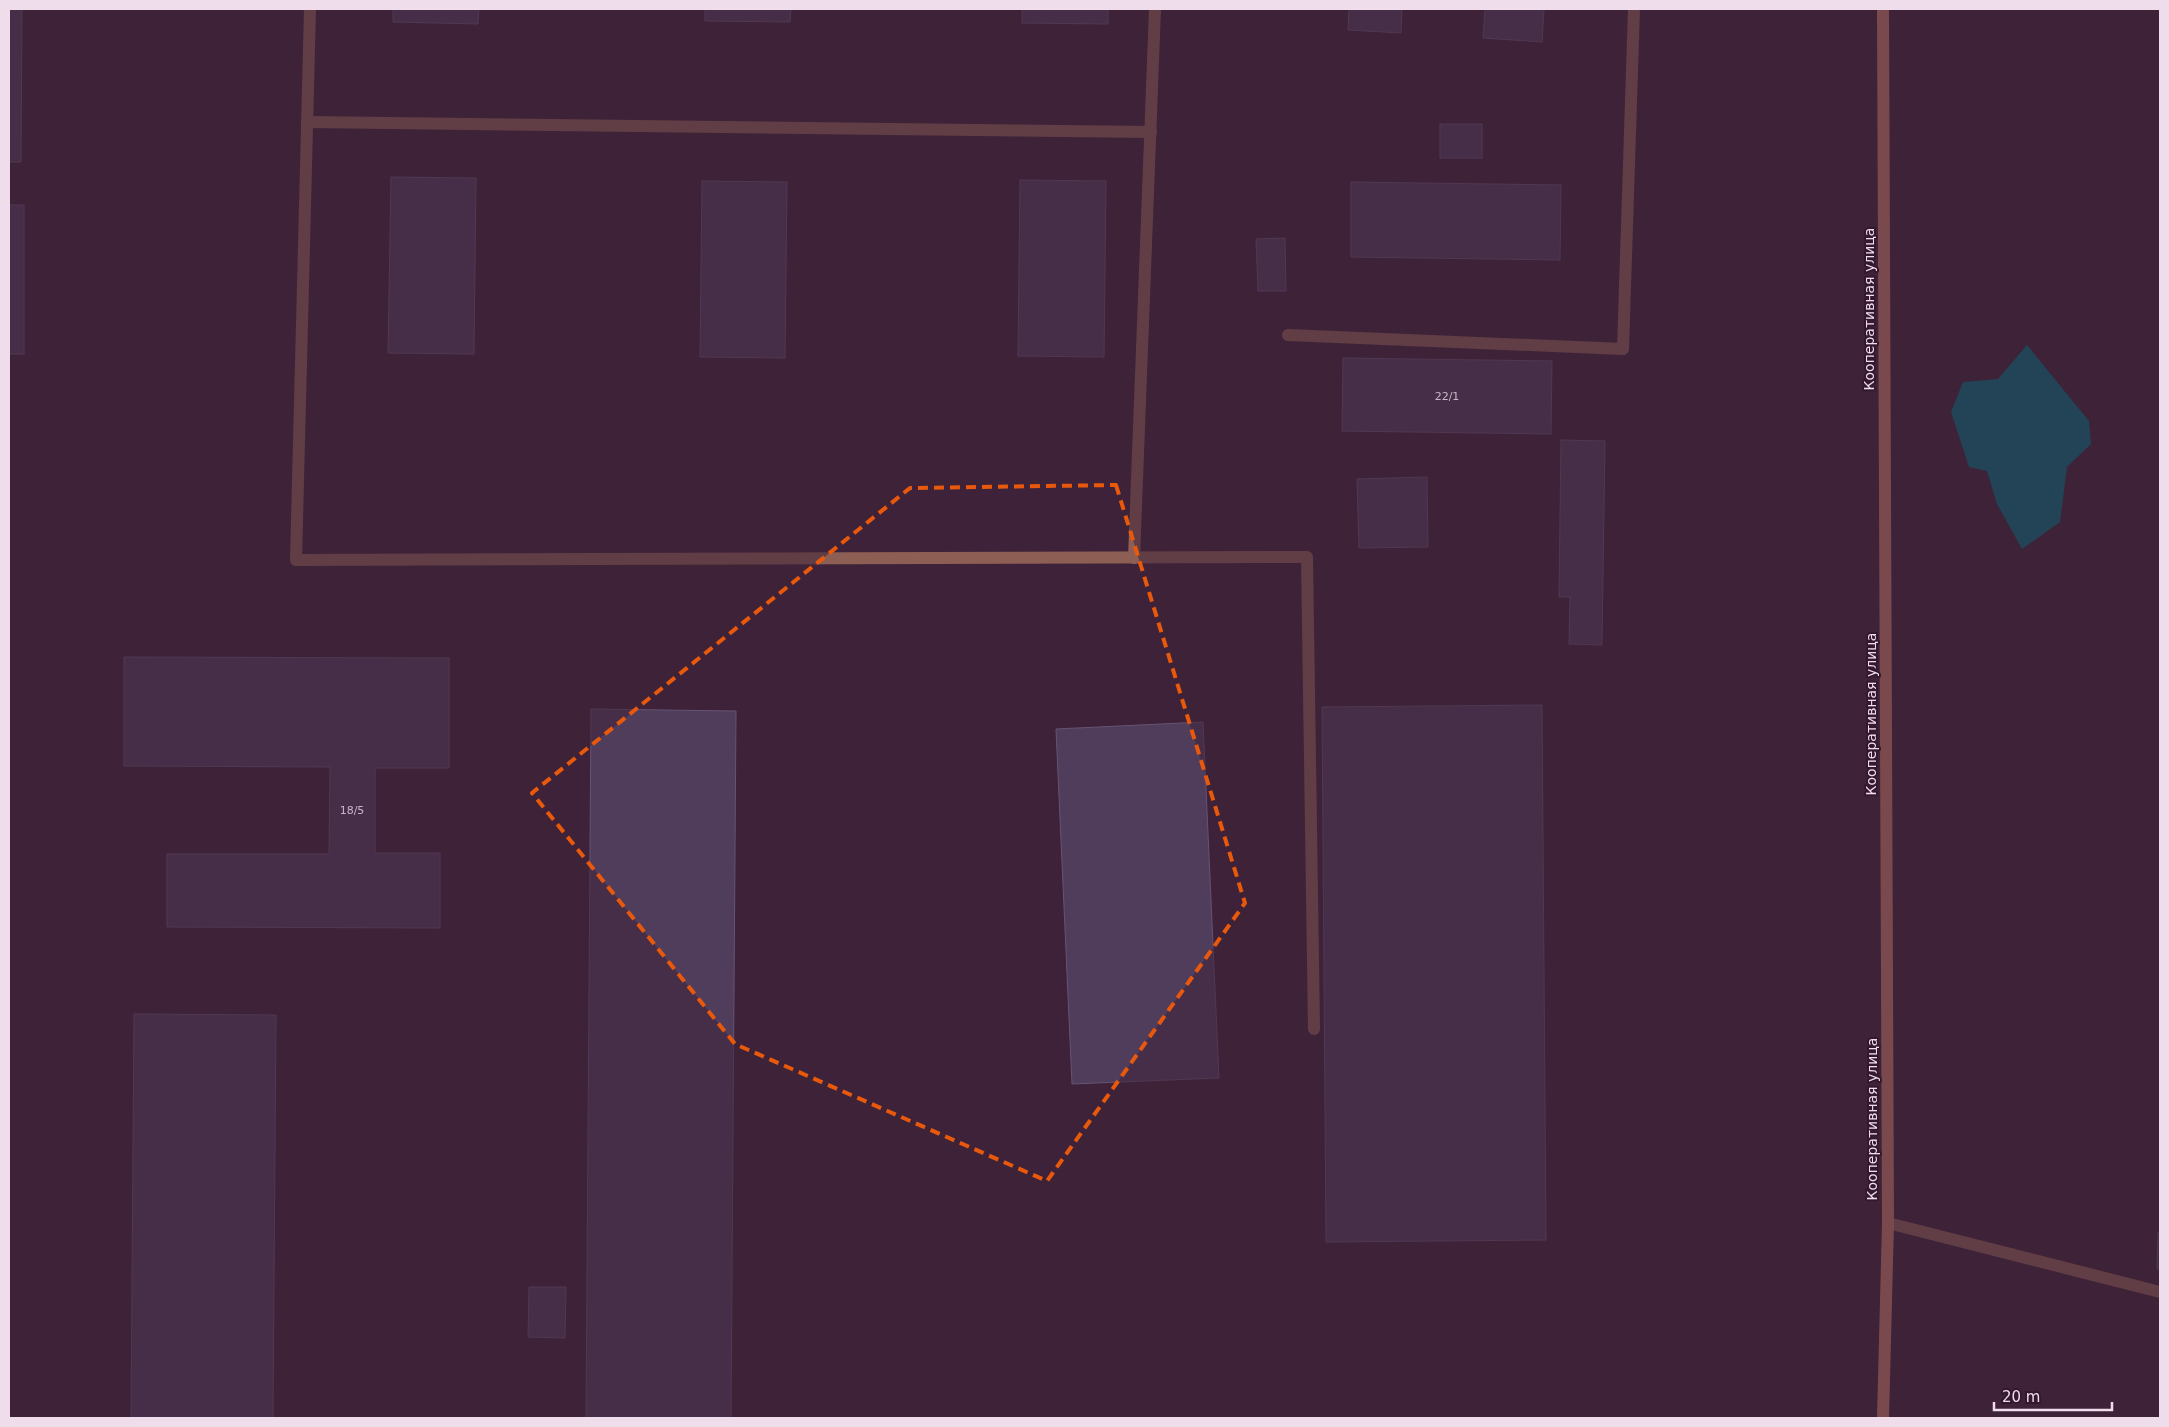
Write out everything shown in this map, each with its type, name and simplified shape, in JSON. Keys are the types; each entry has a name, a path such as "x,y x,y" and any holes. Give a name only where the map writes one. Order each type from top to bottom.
{"street":[{"name":"Кооперативная улица","path":"1883,9 1888,1223 1883,1418"}],"lane":[{"path":"310,9 296,560 1307,557 1314,1029"},
{"path":"1134,558 1155,9"},
{"path":"1288,335 1623,349 1634,9"},
{"path":"307,122 1150,132"},
{"path":"1888,1223 2160,1292"}],"highlighted area":[{"path":"1116,485 1245,903 1047,1181 735,1044 532,793 910,488"}],"water":[{"path":"2027,345 2089,421 2091,444 2067,467 2060,522 2022,549 1997,504 1987,471 1969,467 1951,412 1963,382 1998,379"}],"building":[{"path":"9,9 22,9 21,162 9,162"},
{"path":"393,9 479,9 478,24 393,22"},
{"path":"705,9 791,9 790,22 705,21"},
{"path":"1022,9 1108,9 1108,24 1022,23"},
{"path":"1349,9 1402,9 1401,33 1348,30"},
{"path":"1485,9 1544,9 1542,42 1483,38"},
{"path":"1440,124 1482,124 1482,158 1440,158"},
{"path":"391,177 476,178 474,354 388,353"},
{"path":"1020,180 1106,181 1104,357 1018,356"},
{"path":"702,181 787,182 785,358 700,357"},
{"path":"1351,182 1561,185 1560,260 1351,257"},
{"path":"9,205 24,205 24,354 9,354"},
{"path":"1285,238 1286,291 1258,291 1256,239"},
{"path":"1343,358 1552,361 1551,434 1342,431"},
{"path":"1561,440 1605,441 1602,645 1569,644 1570,597 1559,597"},
{"path":"1427,477 1428,547 1359,548 1357,479"},
{"path":"124,657 449,658 449,768 375,768 375,853 440,853 440,928 167,927 167,854 329,854 330,767 124,766"},
{"path":"1542,705 1546,1240 1326,1242 1322,707"},
{"path":"591,709 736,711 731,1418 586,1418"},
{"path":"1203,722 1219,1078 1072,1084 1056,729"},
{"path":"134,1014 276,1015 273,1418 131,1418"},
{"path":"2158,1232 2160,1232 2160,1269 2157,1269"},
{"path":"529,1287 566,1287 565,1338 528,1337"}]}
